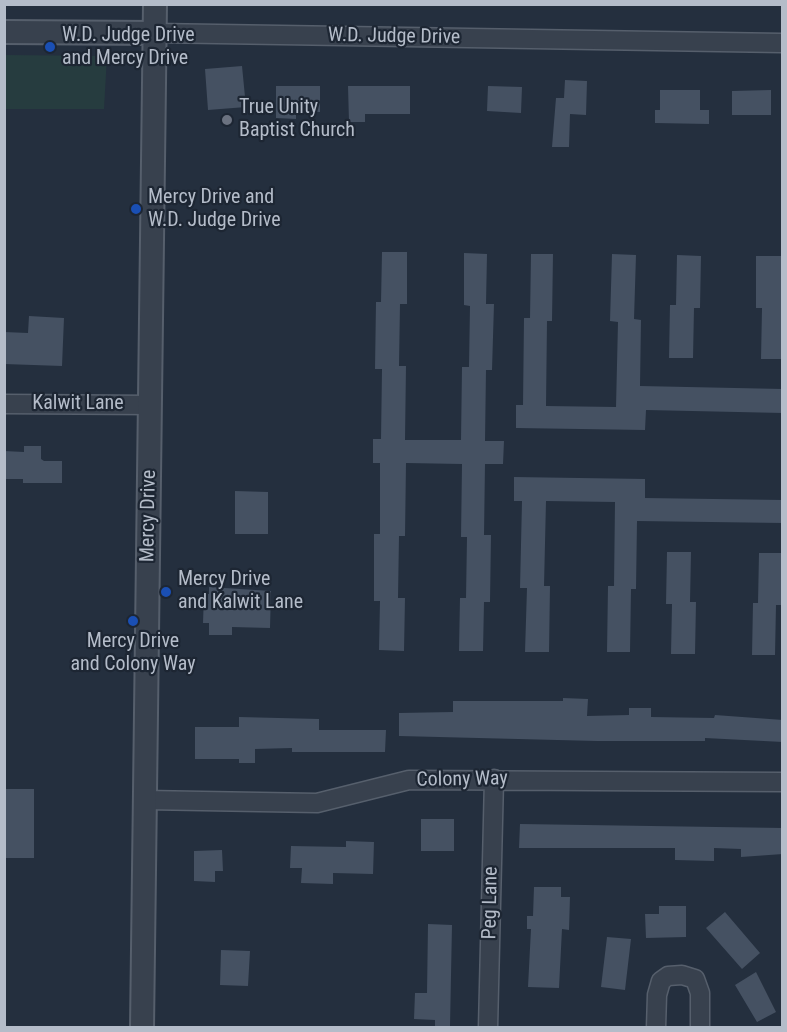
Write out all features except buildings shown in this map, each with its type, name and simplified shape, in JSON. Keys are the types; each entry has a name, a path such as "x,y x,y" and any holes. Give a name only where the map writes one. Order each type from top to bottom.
{"street":[{"name":"Mercy Drive","path":"142,1028 155,4"},
{"name":"W.D. Judge Drive","path":"4,32 783,43"},
{"name":"Kalwit Lane","path":"4,404 151,405"},
{"name":"Peg Lane","path":"488,1028 494,779"},
{"name":"Colony Way","path":"145,800 317,803 409,780 783,782"},
{"path":"656,1028 657,995 661,981 668,976 681,975 695,979 700,993 700,1028"}],"green space":[{"path":"5,55 107,56 104,109 5,109"}],"place":[{"name":"W.D. Judge Drive and Mercy Drive","path":"50,47"},
{"name":"True Unity Baptist Church","path":"227,120"},
{"name":"Mercy Drive and W.D. Judge Drive","path":"136,209"},
{"name":"Mercy Drive and Kalwit Lane","path":"166,592"},
{"name":"Mercy Drive and Colony Way","path":"133,621"}]}
